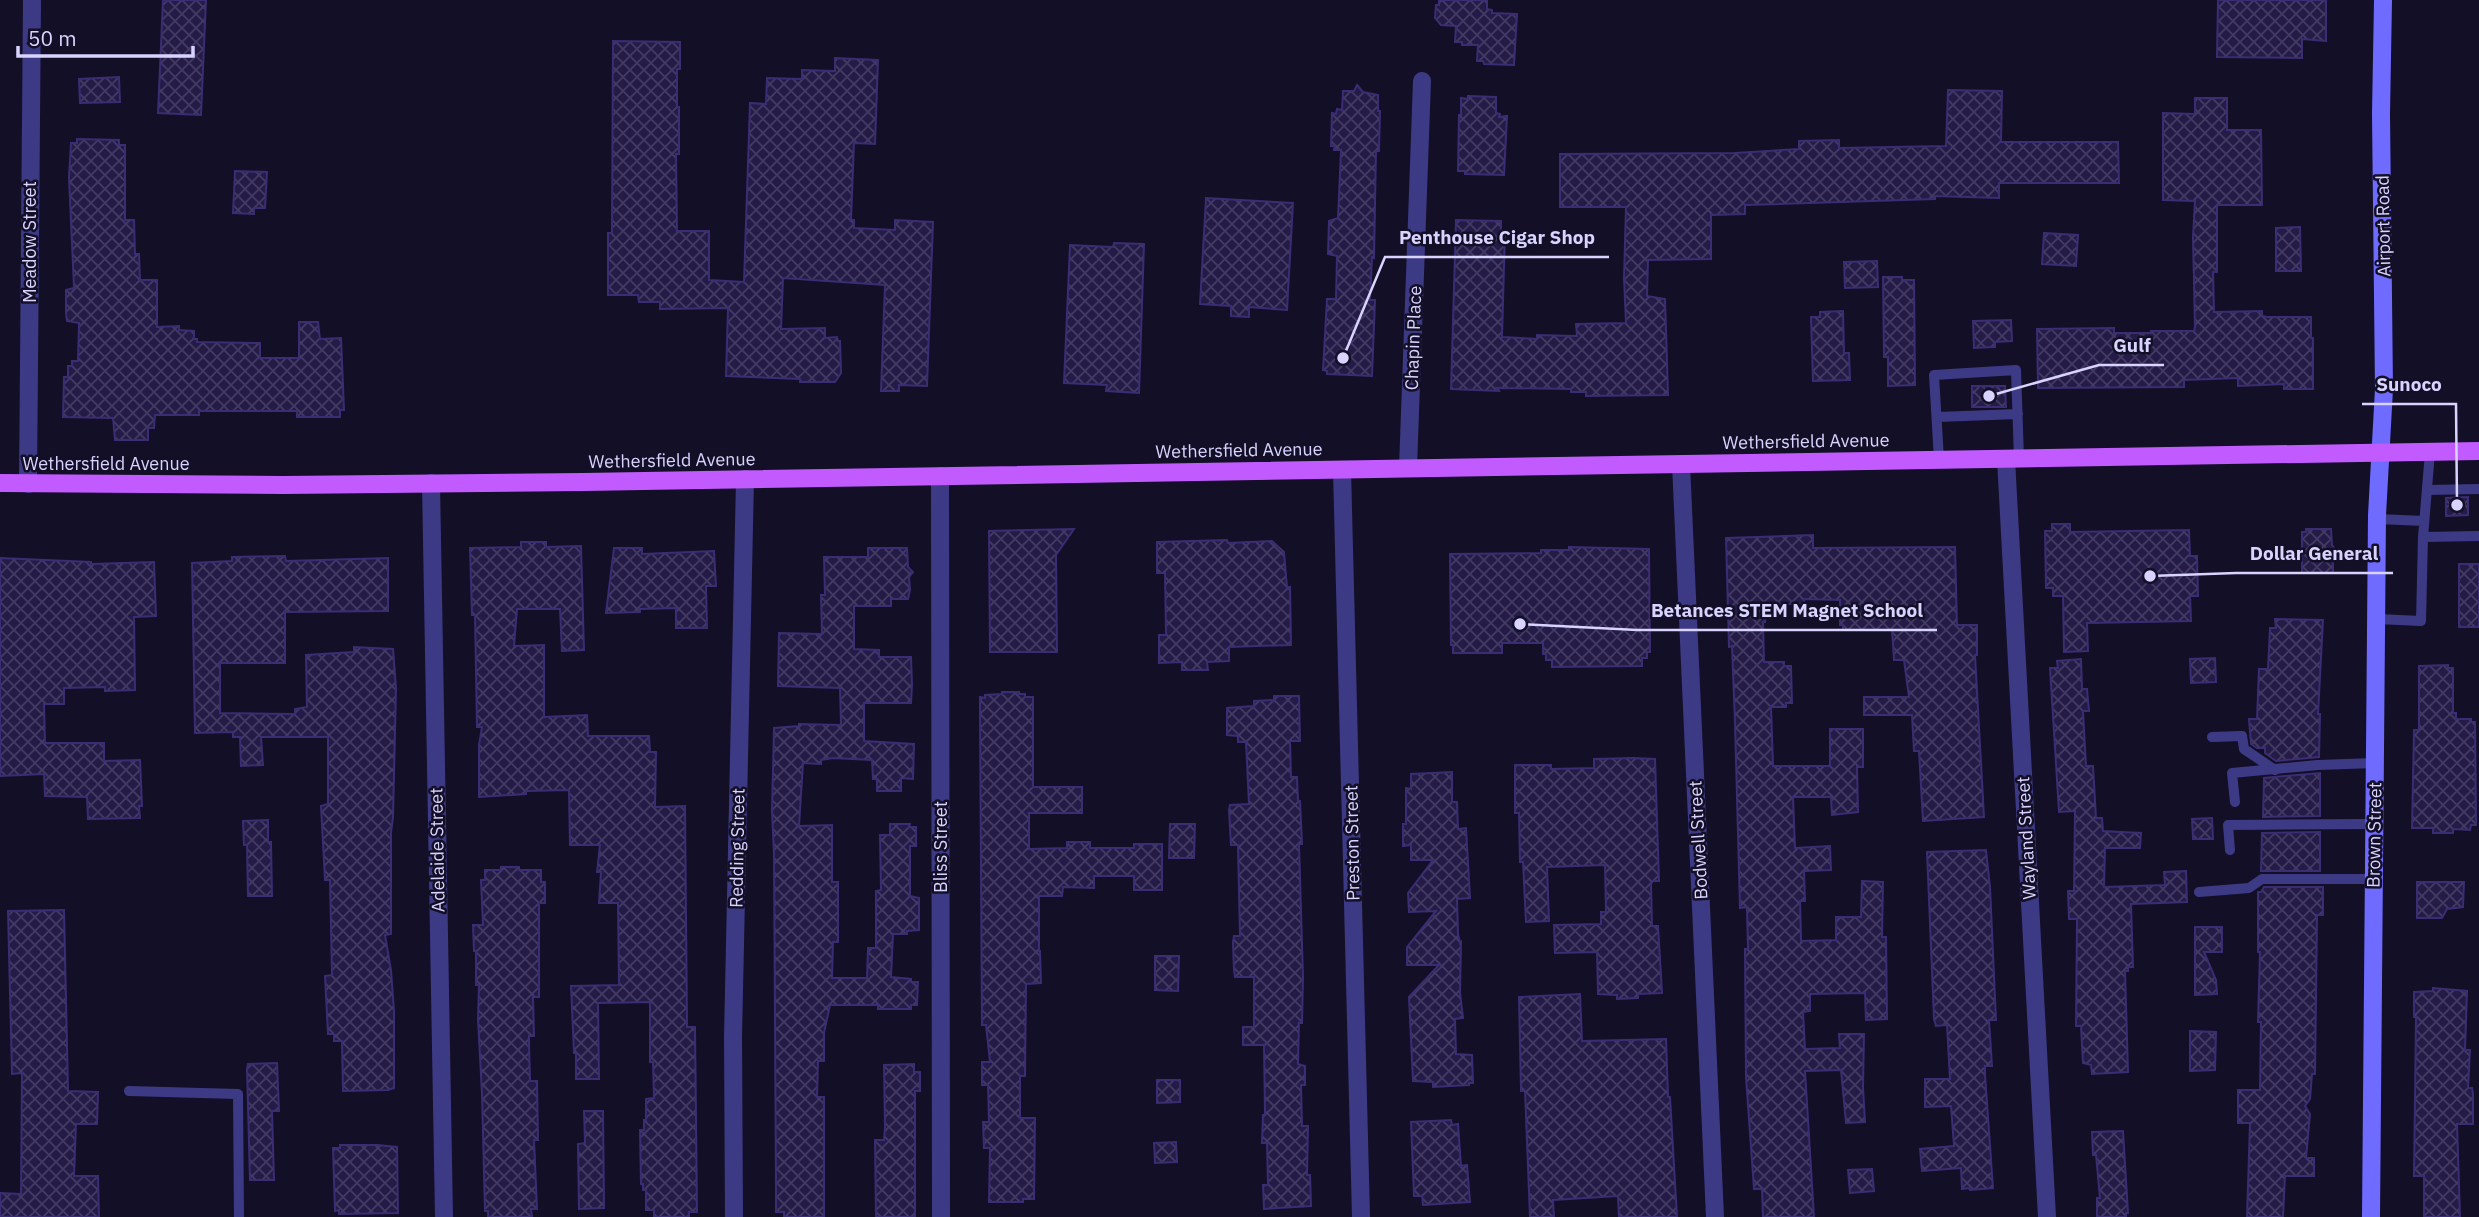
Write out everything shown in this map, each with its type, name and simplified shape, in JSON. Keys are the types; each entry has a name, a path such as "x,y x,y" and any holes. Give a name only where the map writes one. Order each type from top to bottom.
{"main road":[{"name":"Airport Road","path":"2381,453 2384,389 2381,114 2383,0"},
{"name":"Wethersfield Avenue","path":"0,483 431,483 745,479 2479,450"},
{"name":"Brown Street","path":"2371,1217 2378,519 2381,453"}],"street":[{"name":"Meadow Street","path":"28,484 32,0"},
{"name":"Chapin Place","path":"1408,468 1422,81"},
{"name":"Wayland Street","path":"2013,459 2047,1217"},
{"name":"Bodwell Street","path":"1681,464 1715,1217"},
{"name":"Preston Street","path":"1342,470 1361,1217"},
{"name":"Bliss Street","path":"940,476 942,1217"},
{"name":"Redding Street","path":"734,1217 733,1037 745,479"},
{"name":"Adelaide Street","path":"431,483 444,1217"}],"lane":[{"path":"1939,460 1934,375 2016,370 2018,414 2013,459"},
{"path":"1937,418 2018,414"},
{"path":"2377,619 2421,621 2423,537 2430,452"},
{"path":"2427,490 2479,489"},
{"path":"2378,519 2424,521"},
{"path":"2423,537 2479,536"},
{"path":"2212,737 2242,736 2244,749 2275,770"},
{"path":"2235,802 2232,773 2375,763"},
{"path":"2230,850 2228,825 2375,824"},
{"path":"2199,892 2249,888 2262,879 2374,878"},
{"path":"129,1091 237,1094 239,1217"}],"building":[{"path":"163,0 206,0 201,115 158,113"},
{"path":"1439,0 1487,0 1487,9 1492,10 1492,13 1517,14 1514,65 1484,64 1483,61 1477,61 1478,45 1455,42 1456,26 1441,25 1435,18"},
{"path":"2218,0 2326,0 2326,41 2302,39 2302,58 2217,57"},
{"path":"613,41 680,42 680,69 677,69 677,231 709,231 709,280 744,282 750,103 766,104 767,78 802,79 802,70 835,71 835,58 878,60 875,144 854,143 851,220 854,220 854,228 895,230 895,220 933,222 927,386 899,385 899,391 881,391 885,285 783,278 781,329 825,328 825,338 837,337 840,341 841,373 835,382 726,376 728,308 660,309 660,302 639,302 638,295 608,295 608,233 612,233"},
{"path":"119,77 120,102 80,103 79,79"},
{"path":"1357,85 1363,92 1378,95 1380,111 1370,300 1375,300 1372,376 1327,374 1327,371 1323,370 1327,299 1336,299 1337,256 1328,254 1329,221 1338,218 1341,150 1334,150 1335,146 1331,146 1332,113 1336,114 1337,109 1342,110 1343,91 1354,91"},
{"path":"1948,90 2002,91 2001,142 2118,142 2119,183 1999,183 1999,198 1935,196 1935,199 1745,205 1745,214 1711,215 1711,259 1648,260 1647,296 1665,299 1668,395 1586,396 1586,392 1571,392 1571,389 1451,389 1456,220 1501,221 1501,231 1505,231 1502,337 1537,339 1537,335 1577,336 1576,324 1626,323 1626,207 1560,207 1560,154 1735,153 1799,149 1799,141 1839,140 1839,148 1946,146"},
{"path":"1468,96 1496,97 1496,113 1500,114 1499,117 1507,116 1504,175 1465,174 1465,171 1458,171 1461,98 1468,99"},
{"path":"2195,98 2227,98 2227,130 2261,130 2262,205 2217,205 2217,272 2213,272 2214,312 2262,311 2262,316 2267,317 2311,317 2313,389 2284,389 2284,384 2238,386 2238,378 2184,380 2184,387 2038,388 2037,329 2114,328 2114,333 2194,331 2195,201 2163,200 2163,113 2195,114"},
{"path":"77,139 119,140 119,145 125,145 125,220 134,220 135,254 139,254 140,280 157,280 157,327 179,326 179,330 194,331 194,339 197,339 197,342 260,343 260,358 299,358 299,322 318,322 320,339 341,338 344,410 340,410 340,417 297,417 297,411 199,411 199,415 155,415 154,428 148,428 148,440 115,440 113,418 63,417 64,377 68,377 68,366 72,366 72,361 78,361 79,323 67,321 66,313 66,290 74,288 69,177 71,143 77,143"},
{"path":"235,171 267,172 265,208 254,208 254,214 233,213"},
{"path":"1206,198 1293,203 1287,310 1249,307 1249,317 1231,316 1231,306 1200,304"},
{"path":"2300,227 2301,271 2276,271 2276,228"},
{"path":"2044,233 2078,235 2076,266 2042,264"},
{"path":"1114,243 1144,244 1139,393 1106,391 1107,385 1064,383 1070,245 1113,247"},
{"path":"1877,261 1878,287 1845,288 1844,262"},
{"path":"1883,277 1914,280 1915,385 1888,386 1888,357 1884,357"},
{"path":"1843,311 1844,353 1849,353 1850,380 1813,381 1811,317 1820,317 1820,312"},
{"path":"2011,320 2012,341 1995,342 1995,347 1974,348 1973,321"},
{"path":"1972,386 2005,386 2006,407 1972,407"},
{"path":"2468,497 2468,515 2446,516 2446,498"},
{"path":"2052,524 2070,524 2070,532 2189,530 2190,556 2197,556 2198,596 2190,596 2191,621 2087,623 2088,651 2064,652 2063,596 2053,596 2053,588 2046,588 2045,531 2052,531"},
{"path":"1074,529 1056,555 1057,652 990,652 989,531"},
{"path":"2306,529 2331,529 2332,545 2335,549 2333,573 2302,573 2302,532 2306,532"},
{"path":"1813,535 1813,548 1955,547 1957,625 1977,625 1975,655 1984,817 1923,821 1919,751 1914,751 1912,715 1864,715 1864,697 1909,697 1904,660 1894,660 1892,630 1843,630 1843,625 1840,625 1840,600 1804,599 1804,604 1765,604 1764,662 1784,662 1784,666 1791,666 1792,703 1786,703 1786,707 1771,707 1773,766 1830,766 1830,729 1863,729 1863,767 1857,767 1858,812 1832,815 1831,797 1793,797 1795,848 1830,846 1831,870 1804,871 1805,901 1800,901 1801,941 1836,940 1836,917 1861,917 1862,881 1883,882 1882,937 1886,937 1887,1019 1866,1020 1865,993 1810,994 1810,1011 1803,1012 1805,1049 1840,1048 1839,1034 1864,1034 1865,1122 1846,1123 1841,1070 1805,1071 1814,1217 1763,1217 1762,1189 1754,1189 1746,1077 1747,910 1746,907 1740,908 1726,538"},
{"path":"1227,540 1228,543 1272,541 1284,552 1287,588 1290,587 1291,645 1229,647 1229,661 1207,662 1208,670 1182,670 1182,662 1159,663 1159,635 1166,635 1165,573 1157,573 1157,542"},
{"path":"521,542 546,542 546,547 581,546 584,650 562,651 560,609 517,609 514,646 544,645 544,717 587,715 588,736 649,736 650,752 656,752 655,807 685,806 687,1027 695,1027 697,1212 689,1212 689,1217 654,1217 654,1210 646,1210 646,1190 643,1190 641,1184 640,1130 644,1130 646,1120 646,1099 654,1098 653,1062 650,1062 650,1002 598,1003 599,1079 576,1079 571,986 619,985 618,903 599,903 601,872 597,872 600,845 570,845 569,790 526,791 526,794 479,797 479,745 482,727 477,727 475,615 472,615 470,548 521,547"},
{"path":"1569,547 1649,549 1650,652 1647,652 1647,658 1642,658 1642,666 1552,667 1552,660 1546,660 1546,654 1543,654 1543,643 1502,643 1502,653 1453,653 1450,554 1541,553 1541,550 1569,550"},
{"path":"614,548 642,548 642,554 714,551 716,586 706,586 707,628 676,628 676,608 606,613"},
{"path":"868,548 907,548 908,567 913,572 909,577 908,599 891,599 891,606 854,606 854,649 879,650 879,657 911,657 912,685 911,703 864,703 864,741 914,744 913,779 901,778 901,791 877,791 872,760 833,758 821,760 821,764 803,763 799,826 832,825 832,882 838,882 838,942 833,942 832,978 867,978 868,948 876,948 876,891 881,890 880,835 890,835 890,824 910,824 909,827 916,827 916,846 910,846 910,896 919,898 919,930 907,931 907,934 893,934 891,977 918,982 917,1005 911,1005 911,1009 878,1009 878,1005 830,1005 824,1033 824,1061 818,1061 817,1097 824,1097 824,1217 784,1217 784,1212 776,1212 772,811 774,728 799,724 841,725 840,688 778,686 779,633 822,634 824,557 868,557"},
{"path":"285,556 286,561 388,558 388,611 285,612 285,663 220,663 220,713 295,714 295,709 307,707 306,655 354,652 354,647 393,649 396,688 391,934 385,935 394,1011 394,1088 388,1090 343,1091 342,1041 334,1041 334,1034 328,1034 325,976 332,975 330,880 325,880 321,806 328,804 328,737 261,737 263,765 241,766 240,737 233,737 233,732 195,733 192,563 232,561 232,557"},
{"path":"0,558 91,564 154,562 156,616 134,617 135,690 105,691 105,687 64,688 64,704 44,704 45,743 104,743 104,761 140,760 140,818 88,819 87,797 45,796 44,774 0,776"},
{"path":"2459,564 2479,564 2479,627 2459,627"},
{"path":"2275,619 2323,620 2318,714 2319,757 2276,761 2265,753 2265,748 2257,748 2251,744 2249,719 2257,719 2259,669 2268,669 2270,628 2276,628"},
{"path":"2215,658 2216,682 2191,683 2190,659"},
{"path":"2081,659 2082,689 2087,689 2089,711 2083,711 2086,766 2093,766 2096,818 2102,818 2103,831 2141,833 2140,848 2105,848 2104,887 2165,885 2164,872 2186,871 2187,902 2131,904 2133,967 2128,967 2128,971 2125,971 2128,1072 2092,1074 2091,1065 2083,1063 2081,1026 2076,1026 2077,919 2069,919 2068,891 2074,891 2075,811 2059,812 2050,668 2058,668 2057,661"},
{"path":"2448,665 2448,668 2453,668 2453,713 2456,713 2456,719 2471,719 2471,722 2475,722 2476,825 2471,825 2470,830 2453,829 2453,833 2433,833 2433,828 2412,828 2414,730 2419,730 2419,666"},
{"path":"1002,692 1019,692 1025,694 1025,697 1033,697 1033,787 1082,787 1082,813 1029,813 1029,849 1067,848 1067,842 1090,842 1090,848 1134,848 1134,844 1162,844 1162,890 1134,890 1134,876 1094,876 1094,888 1063,887 1062,896 1039,896 1041,983 1026,984 1025,1076 1020,1076 1020,1118 1035,1118 1034,1199 1023,1199 1023,1202 989,1202 990,1148 984,1148 983,1122 989,1122 988,1085 982,1085 982,1062 990,1062 986,1025 982,1025 980,697"},
{"path":"1274,696 1299,696 1300,741 1290,741 1291,777 1297,777 1302,844 1299,844 1303,977 1298,1064 1305,1066 1305,1085 1301,1085 1302,1126 1308,1126 1307,1175 1310,1175 1311,1206 1264,1209 1263,1185 1268,1185 1267,1143 1262,1143 1265,1115 1264,1045 1243,1045 1243,1027 1254,1027 1254,977 1235,977 1234,971 1234,936 1240,936 1238,845 1231,845 1229,810 1230,805 1249,804 1246,742 1238,742 1238,736 1227,735 1227,708 1254,706 1254,701 1274,700"},
{"path":"1594,759 1655,759 1659,881 1653,881 1651,884 1652,926 1658,926 1662,993 1638,994 1638,998 1617,999 1617,995 1598,994 1597,952 1555,953 1554,925 1601,924 1601,912 1606,912 1605,865 1547,867 1549,921 1526,922 1523,862 1520,862 1519,813 1515,813 1515,765 1551,765 1551,769 1594,768"},
{"path":"1452,772 1452,802 1457,802 1458,829 1466,828 1470,898 1457,899 1463,1018 1455,1019 1456,1054 1472,1055 1473,1083 1433,1087 1433,1082 1413,1081 1409,997 1439,965 1407,965 1407,947 1436,911 1409,912 1408,893 1433,860 1411,860 1411,845 1403,846 1403,824 1406,824 1406,788 1411,789 1411,774"},
{"path":"2320,773 2320,816 2263,817 2264,778"},
{"path":"2212,818 2213,839 2193,839 2192,819"},
{"path":"268,820 272,896 248,896 247,845 244,845 243,821"},
{"path":"1170,824 1195,824 1194,858 1169,858"},
{"path":"2320,832 2320,871 2261,871 2262,833"},
{"path":"1986,850 1996,1020 1989,1020 1992,1066 1985,1066 1993,1188 1970,1190 1962,1189 1961,1168 1922,1171 1920,1149 1954,1146 1951,1106 1925,1107 1925,1079 1950,1079 1947,1025 1936,1026 1934,1019 1927,852"},
{"path":"501,867 541,870 541,882 545,882 545,903 539,903 539,997 533,997 534,1036 529,1036 530,1081 537,1081 538,1140 534,1140 537,1209 531,1209 532,1217 488,1217 488,1211 485,1211 479,985 476,985 473,925 483,925 481,880 485,880 485,870 501,870"},
{"path":"2417,882 2464,882 2463,907 2447,909 2442,918 2417,918"},
{"path":"2264,887 2323,887 2323,915 2317,915 2315,1074 2312,1074 2310,1099 2305,1106 2310,1114 2306,1158 2314,1158 2314,1176 2285,1176 2283,1217 2247,1217 2250,1123 2238,1123 2238,1090 2260,1090 2258,892"},
{"path":"64,910 68,1091 98,1092 97,1124 76,1124 74,1176 98,1176 99,1217 0,1217 0,1193 21,1194 22,1073 12,1074 8,911"},
{"path":"2195,927 2222,927 2222,952 2204,952 2216,980 2217,994 2195,995"},
{"path":"1155,956 1179,956 1178,991 1155,990"},
{"path":"2433,988 2467,991 2465,1050 2470,1050 2468,1088 2472,1088 2473,1094 2473,1124 2457,1124 2460,1217 2424,1217 2424,1176 2414,1176 2414,992 2433,991"},
{"path":"1580,994 1582,1041 1666,1039 1677,1217 1619,1217 1618,1196 1553,1200 1554,1217 1530,1217 1525,1091 1521,1091 1519,997"},
{"path":"2190,1031 2216,1032 2215,1070 2190,1071"},
{"path":"277,1063 279,1111 272,1111 274,1180 250,1180 248,1064"},
{"path":"914,1064 914,1072 920,1072 920,1091 915,1091 915,1217 876,1217 875,1140 884,1140 884,1065"},
{"path":"1157,1080 1180,1080 1180,1102 1157,1103"},
{"path":"584,1111 603,1111 604,1208 579,1209 578,1144 585,1143"},
{"path":"1451,1120 1452,1125 1458,1124 1461,1166 1467,1165 1470,1202 1423,1205 1422,1196 1414,1196 1411,1122"},
{"path":"2123,1131 2128,1213 2126,1217 2097,1217 2097,1198 2100,1198 2092,1132"},
{"path":"1176,1142 1177,1162 1155,1163 1154,1143"},
{"path":"340,1145 397,1147 398,1213 339,1214 339,1210 335,1211 333,1148 340,1148"},
{"path":"1872,1169 1874,1191 1850,1193 1848,1170"}],"place":[{"name":"Penthouse Cigar Shop","path":"1343,358"},
{"name":"Gulf","path":"1989,396"},
{"name":"Sunoco","path":"2457,505"},
{"name":"Dollar General","path":"2150,576"},
{"name":"Betances STEM Magnet School","path":"1520,624"}]}
